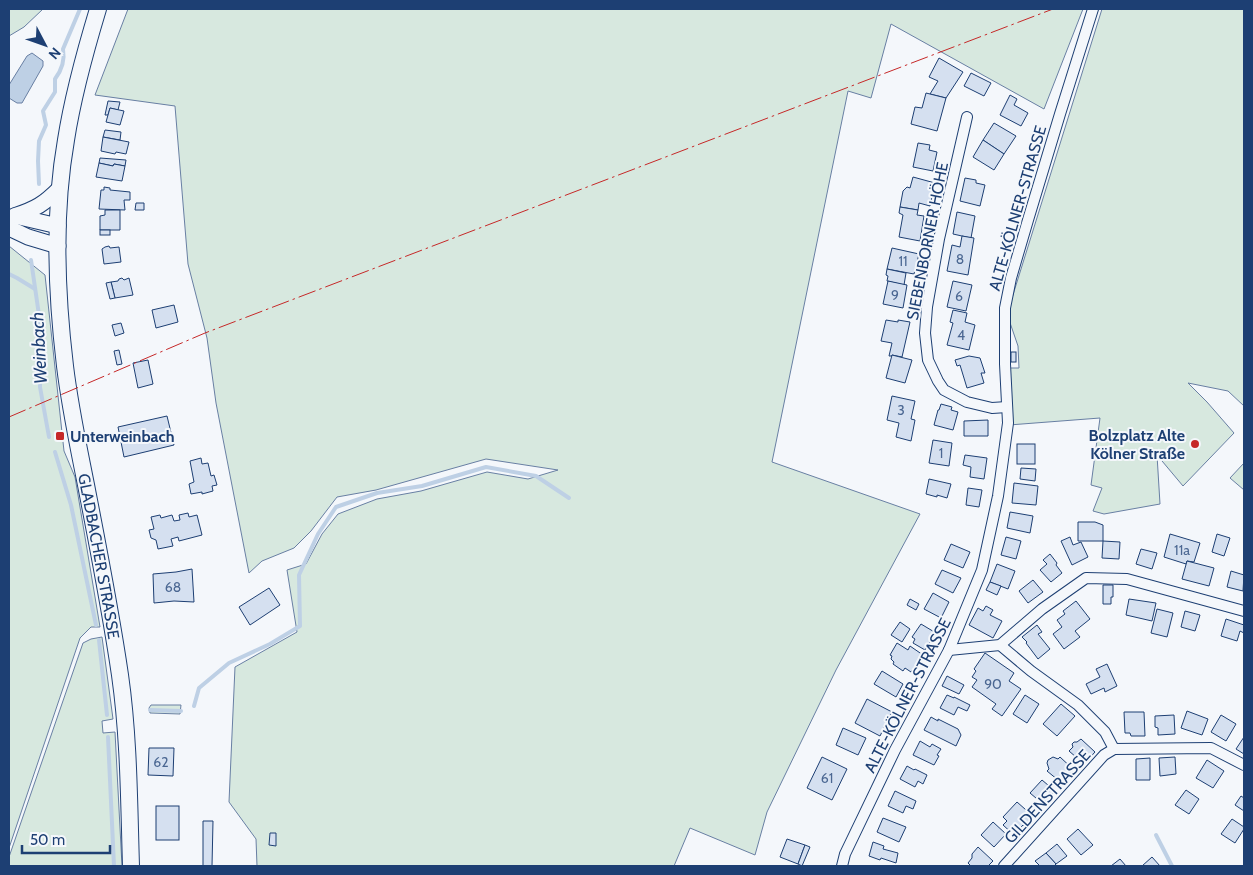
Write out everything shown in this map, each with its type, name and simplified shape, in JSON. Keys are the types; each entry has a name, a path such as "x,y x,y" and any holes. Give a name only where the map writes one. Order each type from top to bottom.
{"main road":[{"name":"GLADBACHER STRASSE","path":"98,9 81,68 64,151 58,226 61,324 65,367 113,631 123,697 131,866"},
{"path":"11,219 31,211 60,188"},
{"path":"11,219 58,226"},
{"path":"11,219 28,237 58,246"}],"street":[{"name":"ALTE-KÖLNER-STRASSE","path":"842,866 845,854 895,750 949,650 982,570 998,496 1008,423 1005,308 1011,278 1093,9"},
{"name":"SIEBENBORNER HÖHE","path":"966,117 939,238 927,307 925,332 928,360 944,390 967,402 992,408 1007,407"},
{"path":"949,650 1000,645 1042,609 1086,578 1127,579 1244,611"},
{"path":"1000,645 1031,671 1078,705 1105,732 1114,749 1211,748 1244,765"},
{"name":"GILDENSTRASSE","path":"1004,866 1104,755 1114,749"}],"shaded area":[{"path":"9,9 43,9 24,27 9,36"},
{"path":"128,9 1083,9 1044,109 891,24 871,98 848,91 772,462 920,514 836,670 767,812 755,855 690,828 674,866 257,866 256,839 229,802 235,667 297,632 287,570 306,564 322,534 338,514 377,499 421,491 487,472 528,479 558,470 486,459 376,490 337,497 311,531 294,548 262,561 249,573 216,403 207,338 188,264 175,106 95,95"},
{"path":"1102,9 1244,9 1244,406 1228,391 1188,383 1234,433 1183,486 1157,455 1160,504 1104,514 1093,511 1102,488 1091,485 1100,418 1009,425 1006,368 1019,368 1018,346 1007,314"},
{"path":"9,246 45,275 64,451 75,477 100,627 91,627 80,638 9,848"},
{"path":"1244,463 1244,490 1230,478"},
{"path":"102,637 113,719 102,721 103,733 115,732 122,866 9,866 9,857 83,643"},
{"path":"151,705 181,705 180,714 150,713 149,708"}],"water":[{"path":"32,53 43,61 43,66 22,103 17,103 9,98 9,85 27,56"}],"building":[{"path":"939,58 963,72 946,98 930,94 938,81 929,77"},
{"path":"971,73 991,83 984,96 964,86"},
{"path":"926,93 946,98 937,131 911,124 915,107 922,108"},
{"path":"1010,95 1017,99 1014,105 1028,113 1021,126 1000,115"},
{"path":"108,101 120,102 118,110 110,108 108,115 105,115"},
{"path":"110,108 124,111 120,125 106,122"},
{"path":"994,123 1016,136 1004,154 983,140"},
{"path":"105,130 121,132 120,140 103,137"},
{"path":"103,137 129,142 126,154 101,151"},
{"path":"983,140 1004,154 994,170 973,157"},
{"path":"918,143 930,145 929,150 937,152 933,171 913,167"},
{"path":"100,158 126,160 125,166 99,163"},
{"path":"99,163 125,166 122,181 96,177"},
{"path":"913,177 935,183 930,206 919,203 918,210 900,207 903,191 907,187 910,188"},
{"path":"965,178 976,180 976,183 985,185 980,206 960,201"},
{"path":"104,187 110,188 110,190 130,192 130,200 124,200 125,210 99,209 101,190 104,190"},
{"path":"136,203 144,203 144,210 135,210"},
{"path":"900,207 918,210 917,215 924,216 920,241 899,237 903,215 899,213"},
{"path":"105,210 120,210 120,230 100,230 100,216 105,215"},
{"path":"957,212 975,216 971,238 953,234"},
{"path":"100,230 110,230 110,235 100,235"},
{"path":"962,236 974,238 968,275 947,271 952,245 960,247"},
{"path":"109,246 110,248 119,247 121,262 104,264 102,249"},
{"path":"892,248 919,254 914,274 887,269"},
{"path":"887,269 906,273 904,285 887,281"},
{"path":"122,278 124,280 129,278 133,295 115,298 111,282"},
{"path":"888,281 907,285 903,308 883,304"},
{"path":"953,281 972,285 966,311 947,307"},
{"path":"111,282 115,298 110,299 106,283"},
{"path":"174,305 178,322 156,328 152,310"},
{"path":"953,310 967,313 965,322 975,325 969,350 947,345 953,323 950,322"},
{"path":"886,320 910,322 902,357 889,356 892,343 881,341"},
{"path":"121,323 124,333 115,336 112,325"},
{"path":"119,350 122,364 117,365 114,351"},
{"path":"1011,352 1016,352 1016,362 1011,362"},
{"path":"892,355 912,360 905,383 886,378"},
{"path":"969,356 980,358 985,373 981,373 984,383 967,388 960,365 957,366 955,360"},
{"path":"148,360 153,384 138,388 133,363"},
{"path":"892,396 915,401 911,419 915,420 911,441 896,437 899,423 887,420"},
{"path":"941,404 952,407 951,410 958,412 953,430 934,425"},
{"path":"167,416 174,445 124,457 118,427"},
{"path":"988,420 988,436 964,436 964,421"},
{"path":"933,440 952,443 949,466 929,463"},
{"path":"1017,444 1035,444 1035,464 1017,464"},
{"path":"965,455 987,458 984,479 970,477 971,467 963,465"},
{"path":"201,458 202,464 208,463 211,476 214,475 217,485 212,486 213,491 191,494 189,484 194,482 190,461"},
{"path":"1021,468 1036,469 1035,481 1020,479"},
{"path":"929,479 951,484 947,498 926,494"},
{"path":"1014,483 1038,486 1036,505 1012,503"},
{"path":"968,488 982,490 979,507 966,505"},
{"path":"1010,512 1033,516 1030,533 1007,528"},
{"path":"188,513 189,517 197,515 202,535 179,541 178,537 171,539 173,546 158,549 156,540 151,538 149,530 154,529 151,517 160,515 161,518 172,515 174,521 180,520 179,515"},
{"path":"1078,522 1095,522 1103,525 1103,541 1078,541"},
{"path":"1170,534 1200,543 1194,562 1187,561 1186,564 1164,557"},
{"path":"1217,534 1230,538 1224,556 1212,552"},
{"path":"1006,537 1021,541 1016,559 1001,555"},
{"path":"1070,537 1073,545 1081,542 1088,557 1072,565 1061,541"},
{"path":"1103,541 1120,542 1119,559 1102,558"},
{"path":"951,544 970,552 963,568 944,560"},
{"path":"1141,549 1157,553 1152,569 1136,564"},
{"path":"1050,554 1062,573 1051,582 1040,570 1047,564 1043,560"},
{"path":"1187,561 1214,568 1209,586 1182,579"},
{"path":"997,564 1015,571 1008,589 990,582"},
{"path":"192,569 194,602 154,603 153,574"},
{"path":"942,570 961,578 953,593 935,584"},
{"path":"1231,571 1244,575 1243,591 1227,587"},
{"path":"1033,580 1043,592 1028,603 1019,591"},
{"path":"990,582 1001,586 997,595 986,590"},
{"path":"1103,585 1113,585 1111,604 1103,604"},
{"path":"269,588 280,605 250,625 239,607"},
{"path":"933,593 949,602 941,618 924,609"},
{"path":"910,599 919,604 916,610 907,605"},
{"path":"1129,599 1156,603 1152,621 1126,615"},
{"path":"1076,601 1090,619 1075,631 1080,637 1064,649 1053,634 1062,627 1057,620 1065,614 1063,611"},
{"path":"986,606 993,610 990,615 1002,621 993,638 969,625 978,608 983,611"},
{"path":"1157,609 1173,613 1167,637 1151,633"},
{"path":"1185,611 1200,615 1195,631 1181,627"},
{"path":"1226,619 1244,625 1244,633 1240,631 1237,641 1221,636"},
{"path":"900,622 910,629 902,642 891,635"},
{"path":"921,624 936,633 925,650 913,643 915,639 912,637"},
{"path":"1037,625 1042,632 1038,634 1050,649 1038,659 1022,637"},
{"path":"897,643 908,650 910,646 923,655 911,672 905,668 903,671 893,664 892,656 890,655"},
{"path":"985,653 1014,673 1009,681 1021,689 1002,716 992,709 996,704 972,687 977,680 972,677 976,671 974,669"},
{"path":"1107,664 1117,686 1105,692 1104,688 1091,694 1086,684 1100,677 1096,669"},
{"path":"882,671 903,684 896,697 874,684"},
{"path":"947,676 964,685 959,694 942,686"},
{"path":"947,695 970,705 967,711 958,707 954,715 940,708"},
{"path":"1025,695 1039,704 1027,723 1013,714"},
{"path":"867,699 892,712 880,736 855,723"},
{"path":"1061,704 1075,716 1057,736 1043,724"},
{"path":"1187,711 1208,719 1202,735 1181,728"},
{"path":"1124,712 1144,712 1145,736 1131,736 1130,733 1125,733"},
{"path":"1174,715 1175,734 1158,735 1158,728 1155,727 1155,716"},
{"path":"1221,715 1236,724 1226,741 1211,732"},
{"path":"931,717 958,729 961,735 956,746 924,730"},
{"path":"843,728 866,738 858,755 836,745"},
{"path":"1244,737 1244,754 1236,749"},
{"path":"1081,739 1095,752 1084,764 1069,751 1073,747 1072,744 1074,742"},
{"path":"920,741 930,747 932,744 941,749 934,765 913,755"},
{"path":"149,748 174,748 173,776 148,775"},
{"path":"822,757 847,769 832,800 807,788"},
{"path":"1053,757 1058,759 1060,757 1074,770 1069,776 1065,773 1058,780 1047,771 1049,769 1048,760"},
{"path":"1175,757 1176,774 1160,776 1159,758"},
{"path":"1150,758 1150,780 1136,780 1136,759"},
{"path":"1207,760 1224,771 1213,788 1196,778"},
{"path":"907,766 927,775 923,784 918,781 915,787 900,779"},
{"path":"1042,780 1055,791 1043,804 1030,793"},
{"path":"1186,790 1199,799 1189,814 1175,805"},
{"path":"895,791 916,801 913,809 906,806 903,813 888,806"},
{"path":"1241,796 1244,798 1244,811 1235,805"},
{"path":"1017,802 1034,817 1026,828 1023,825 1014,835 1003,825 1007,821 1003,817"},
{"path":"156,806 179,806 179,840 156,840"},
{"path":"883,818 906,827 899,842 877,832"},
{"path":"1232,819 1244,827 1235,843 1221,834"},
{"path":"203,821 213,821 212,866 203,866"},
{"path":"993,822 1006,834 994,847 981,835"},
{"path":"1078,829 1093,845 1081,855 1067,839"},
{"path":"270,833 276,833 276,846 269,845"},
{"path":"787,839 805,845 798,864 780,857"},
{"path":"873,842 884,846 883,849 898,853 896,863 869,856"},
{"path":"1057,844 1067,856 1056,864 1046,853"},
{"path":"805,845 810,847 802,866 798,864"},
{"path":"978,847 993,861 988,866 971,866 968,863"},
{"path":"1046,853 1056,864 1054,866 1040,866 1035,861"},
{"path":"1152,857 1160,866 1142,866"},
{"path":"1120,859 1126,866 1111,866"}],"waterway":[{"name":"Weinbach","path":"39,184 39,141 46,125 43,111 55,92 55,79 62,65 63,49 80,9"},
{"name":"Weinbach","path":"31,260 40,322 40,387 49,437"},
{"path":"9,274 35,289"},
{"name":"Weinbach","path":"55,452 71,505 96,625"},
{"path":"194,706 199,688 229,663 270,644 300,626 299,575 318,534 336,507 377,493 422,486 486,467 536,476 569,498"},
{"name":"Weinbach","path":"99,640 107,715"},
{"path":"150,710 181,711"},
{"name":"Weinbach","path":"108,737 114,866"},
{"path":"1156,835 1172,866"}],"power":[{"path":"9,417 205,333 1053,9"}],"place":[{"name":"Unterweinbach","path":"60,436"},
{"name":"Bolzplatz Alte Kölner Straße","path":"1195,444"}]}
